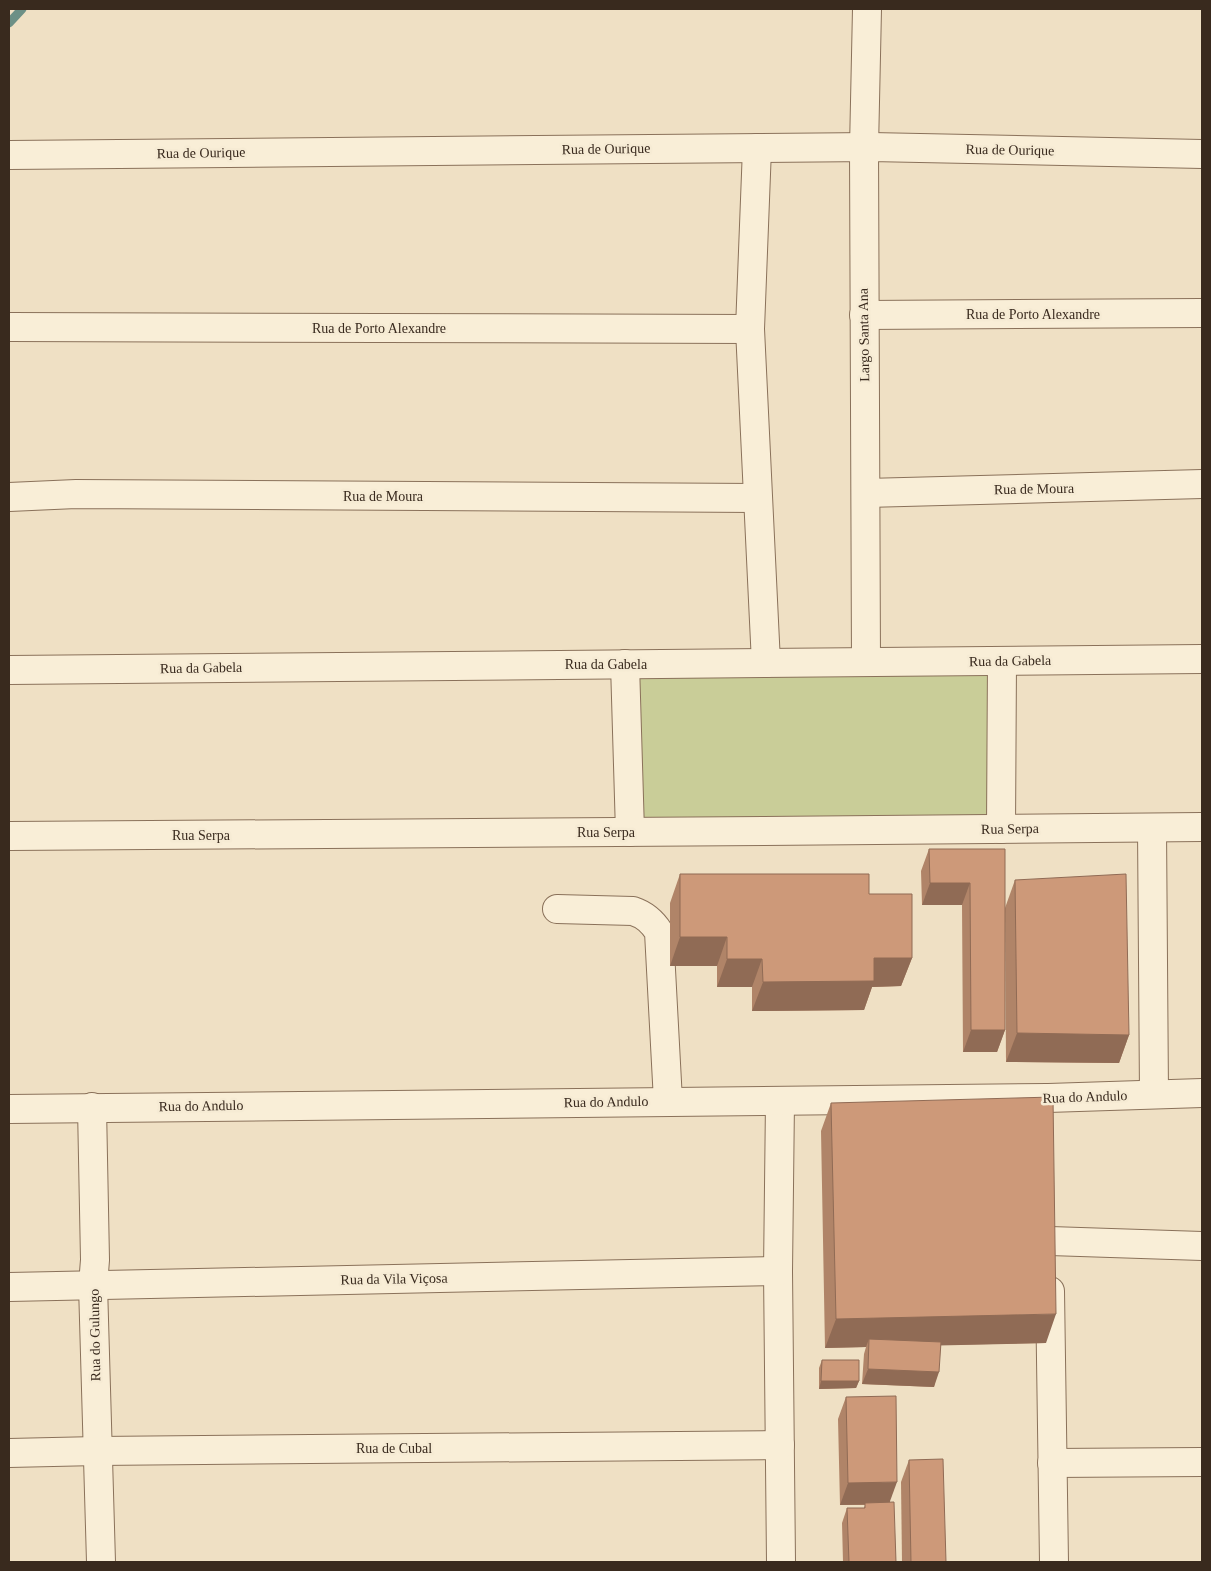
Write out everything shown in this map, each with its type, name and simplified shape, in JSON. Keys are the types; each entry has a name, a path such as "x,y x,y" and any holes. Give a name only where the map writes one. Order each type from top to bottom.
{"street":[{"name":"Largo Santa Ana","path":"866,9 864,148 866,662"},
{"name":"Rua de Ourique","path":"9,155 757,148 1202,154"},
{"path":"757,148 750,329 766,663"},
{"name":"Rua de Porto Alexandre","path":"864,315 1202,313"},
{"name":"Rua de Porto Alexandre","path":"9,327 750,329"},
{"name":"Rua de Moura","path":"866,493 1202,484"},
{"name":"Rua de Moura","path":"9,497 76,494 757,498"},
{"name":"Rua da Gabela","path":"9,670 1202,659"},
{"path":"1001,829 1002,662"},
{"path":"626,664 630,832"},
{"name":"Rua Serpa","path":"9,836 1202,827"},
{"path":"1152,828 1154,1094"},
{"path":"557,909 633,911 644,915 653,922 659,932 668,1101"},
{"name":"Rua do Andulo","path":"9,1109 1048,1098 1202,1094"},
{"path":"1048,1098 1048,1126"},
{"path":"780,1101 778,1271 781,1562"},
{"name":"Rua do Gulungo","path":"92,1107 95,1260 93,1285 101,1562"},
{"path":"1050,1212 1054,1562"},
{"path":"1050,1241 1202,1246"},
{"name":"Rua da Vila Viçosa","path":"9,1287 778,1271"},
{"name":"Rua de Cubal","path":"9,1453 780,1445"},
{"path":"1052,1463 1202,1462"}],"green space":[{"path":"989,673 991,818 638,823 636,679"}],"building":[{"path":"929,849 1005,849 1005,1030 971,1030 970,883 930,883"},
{"path":"680,874 869,874 869,894 912,894 912,958 874,958 874,981 763,982 762,959 727,959 727,937 680,937"},
{"path":"1126,874 1129,1035 1017,1033 1015,880"},
{"path":"1053,1097 1056,1314 836,1319 831,1103"},
{"path":"869,1339 941,1342 939,1372 868,1369"},
{"path":"822,1360 859,1360 859,1381 821,1381"},
{"path":"896,1396 897,1482 848,1483 846,1397"},
{"path":"943,1459 946,1562 911,1562 909,1460"},
{"path":"894,1502 896,1562 849,1562 847,1508 865,1508 865,1503"}],"waterway":[{"path":"9,23 22,9"}]}
